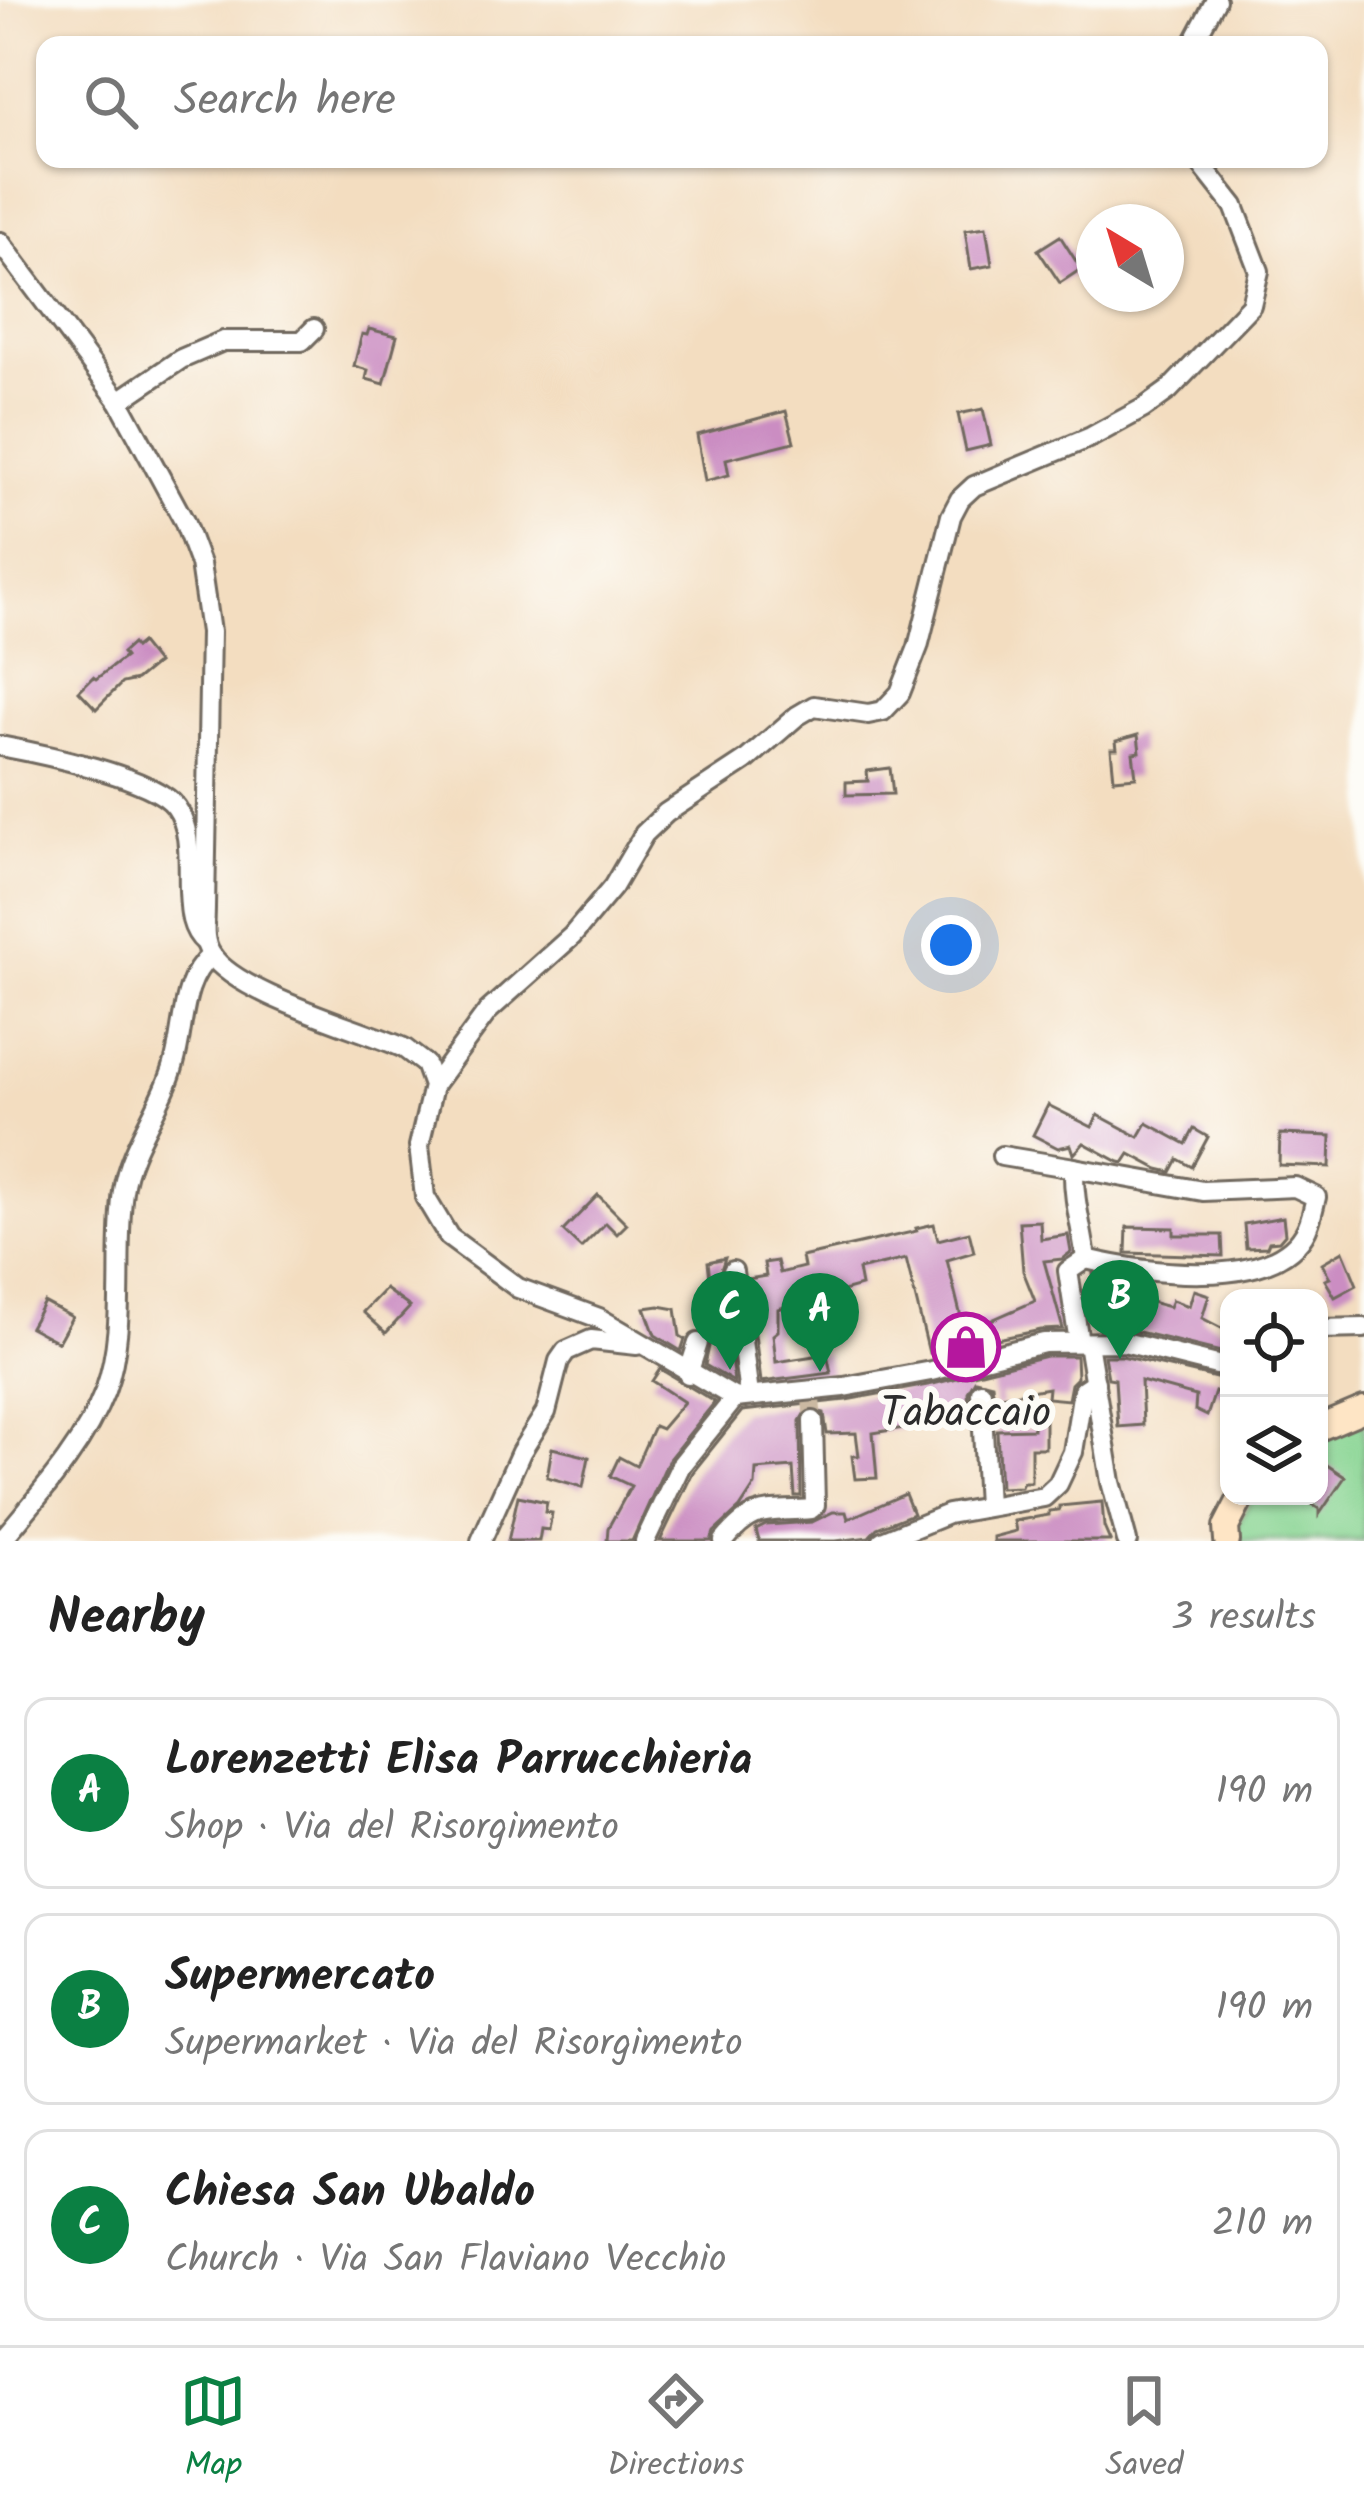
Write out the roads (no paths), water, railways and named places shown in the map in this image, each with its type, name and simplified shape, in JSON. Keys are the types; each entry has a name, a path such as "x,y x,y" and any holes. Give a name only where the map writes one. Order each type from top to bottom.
{"street":[{"path":"1197,36 1216,0"},
{"path":"1204,168 1234,206 1259,271 1251,305 1168,390 1144,408 1090,437 974,485 960,499 951,516 918,647 900,694 883,712 814,706 745,761 666,813 644,834 613,887 572,936 488,1011 433,1086 419,1146 425,1197 449,1237 518,1288 599,1318 688,1374 742,1397 811,1396 932,1372 1017,1348 1083,1342 1124,1342 1220,1366"},
{"path":"0,242 119,401 184,521 209,604 208,948 192,976 174,1064 123,1186 118,1340 104,1392 76,1446 1,1541"},
{"path":"119,401 200,349 223,341 302,340 314,329"},
{"path":"0,746 44,754 164,796 178,809 187,835 193,927 232,978 404,1048 424,1064 433,1086"},
{"path":"1002,1156 1203,1191 1295,1187 1316,1197 1303,1237 1276,1259 1181,1274 1086,1259 1068,1271 1127,1541"},
{"path":"1074,1168 1073,1205 1086,1259"},
{"path":"645,1541 681,1466 742,1397 733,1271"},
{"path":"1328,1329 1364,1328"},
{"path":"481,1541 520,1452 546,1412 566,1351 591,1340 645,1345"},
{"path":"688,1374 698,1343"},
{"path":"882,1541 936,1518 1044,1497 1058,1484 1073,1452 1083,1390 1095,1382"},
{"path":"981,1391 988,1506"},
{"path":"1328,1424 1364,1409"},
{"path":"724,1541 750,1515 815,1505 813,1420"},
{"path":"1227,1541 1226,1527 1237,1505"}],"tunnel":[{"path":"811,1400 813,1421"}],"place":[{"name":"Tabaccaio","path":"966,1347"},
{"name":"Supermercato","path":"1120,1359"},
{"name":"Chiesa San Ubaldo","path":"730,1370"},
{"name":"Lorenzetti Elisa Parrucchieria","path":"820,1372"}]}
